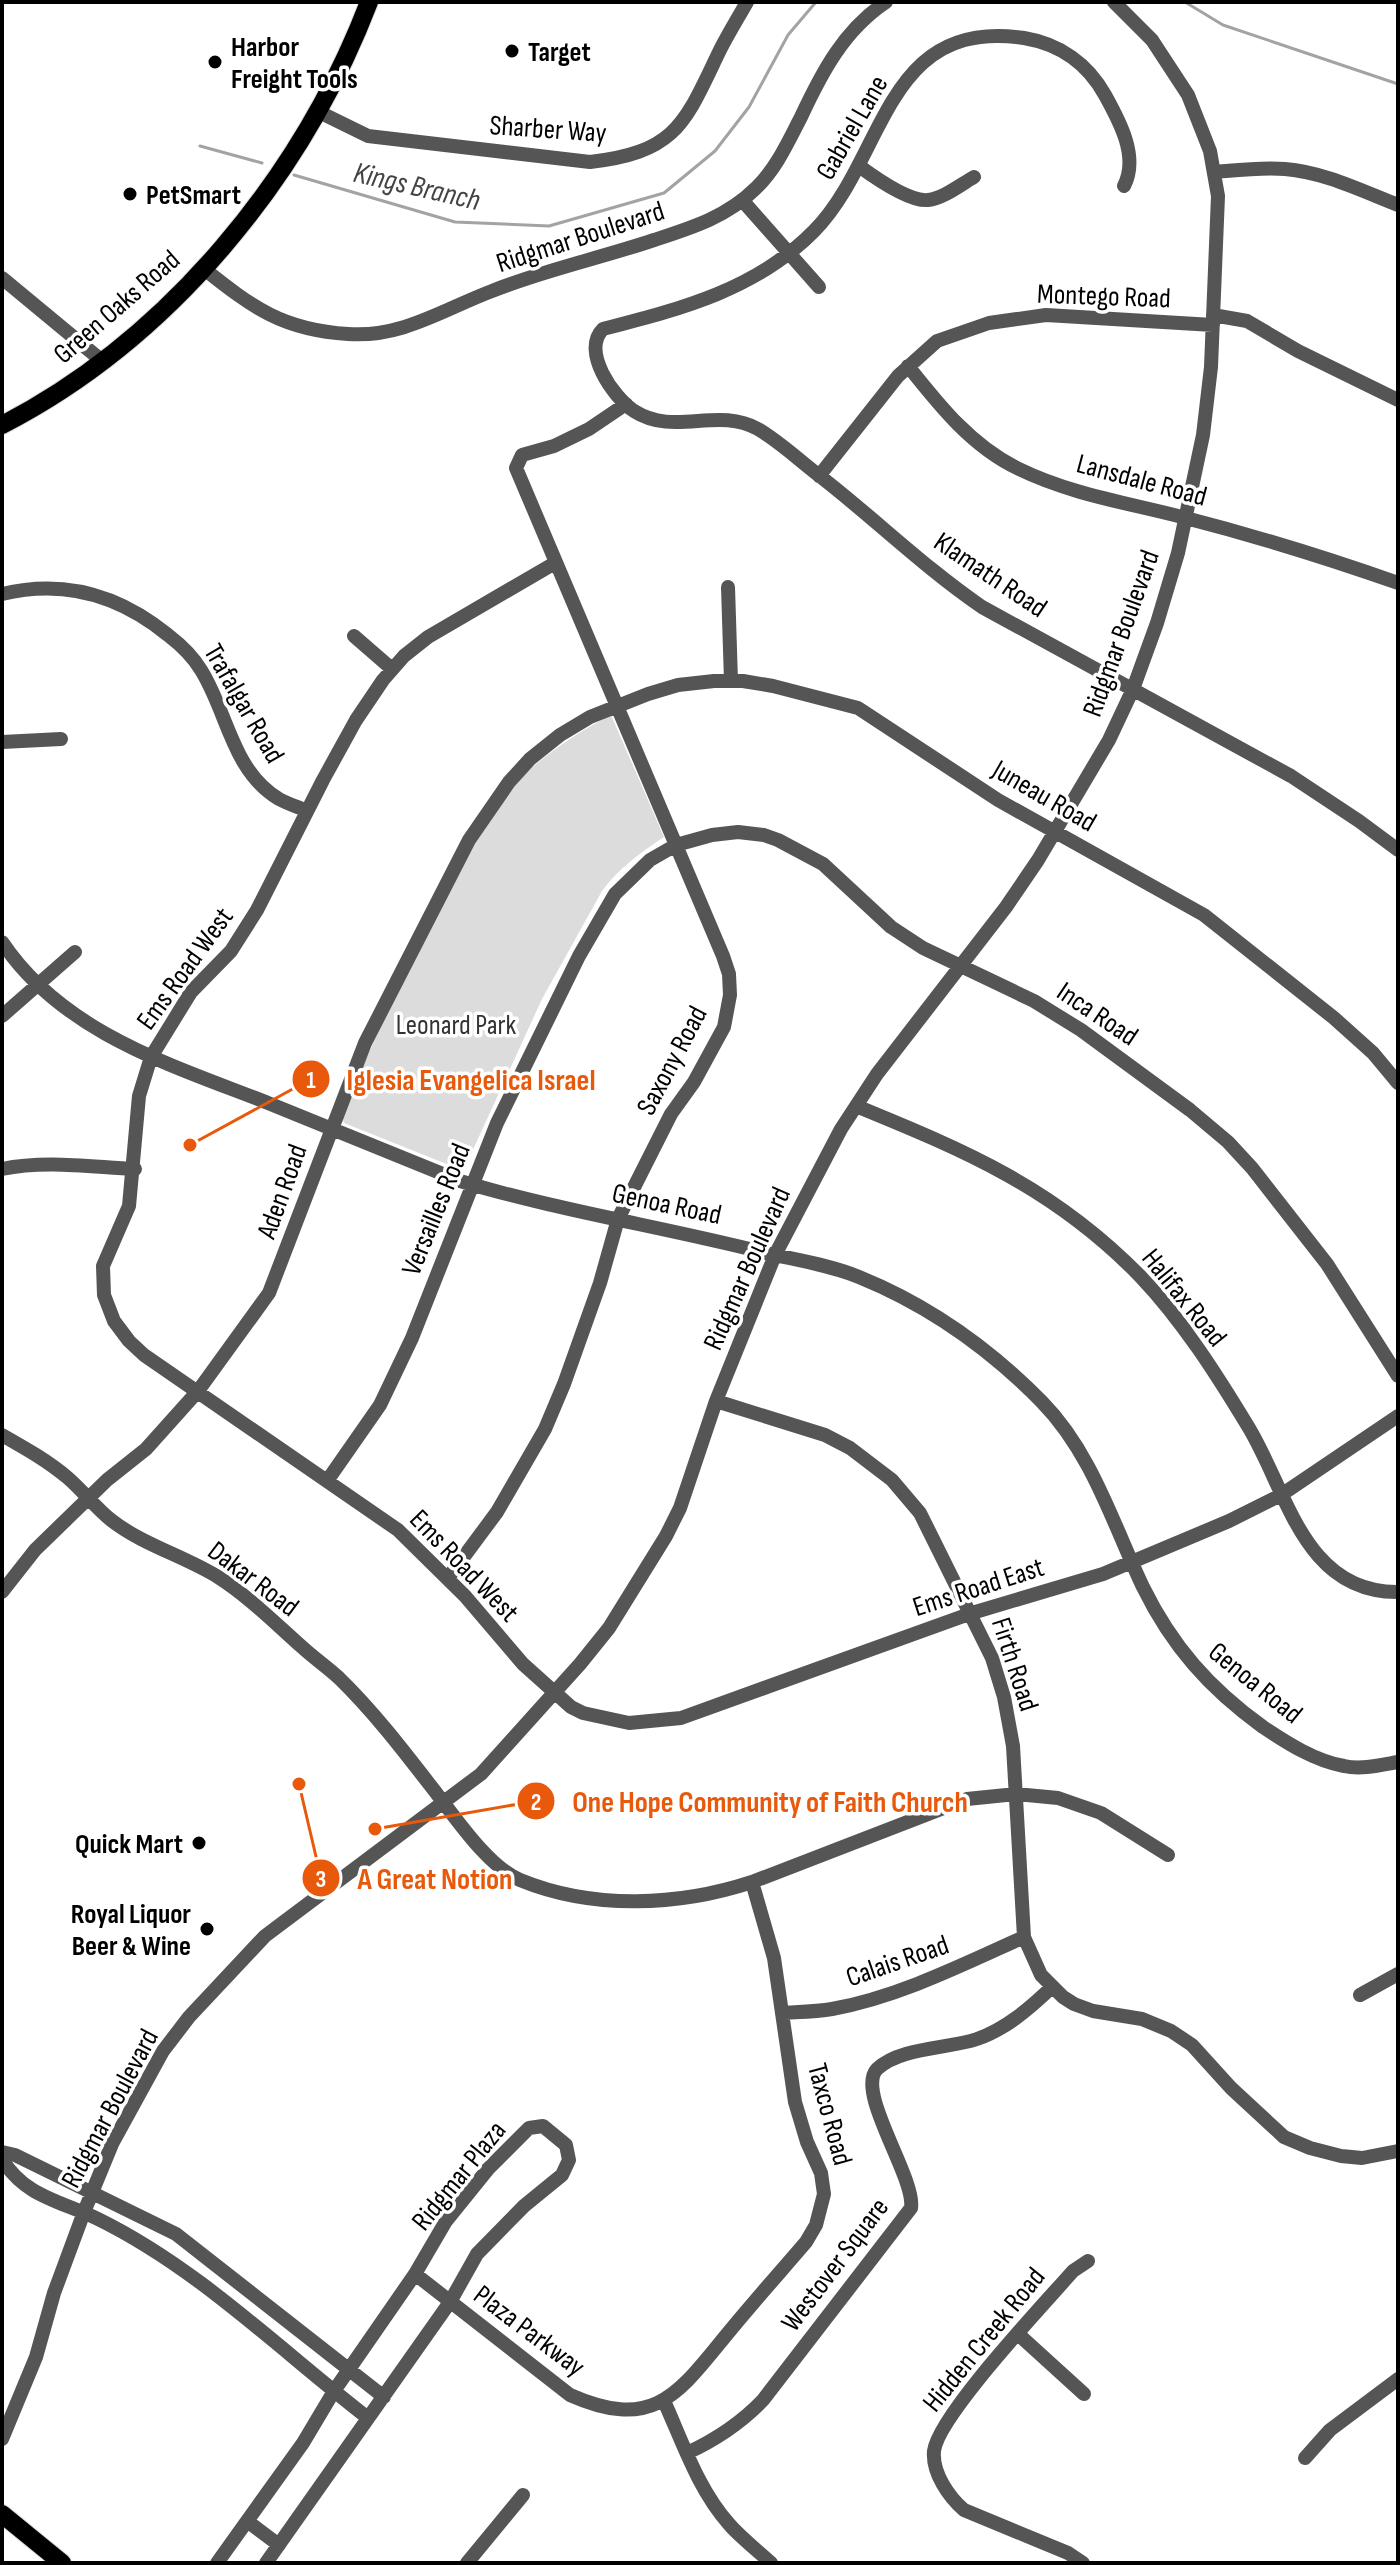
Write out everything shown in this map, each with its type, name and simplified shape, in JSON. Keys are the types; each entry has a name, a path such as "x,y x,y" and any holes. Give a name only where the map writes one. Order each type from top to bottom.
{"main road":[{"name":"Green Oaks Road","path":"2,425 54,395 101,360 161,312 203,268 278,173 317,111 343,64 369,2"},
{"path":"2,2514 62,2563"}],"street":[{"name":"Sharber Way","path":"317,111 368,136 590,162 622,158 657,143 683,124 747,2"},
{"name":"Ridgmar Boulevard","path":"203,268 252,305 284,322 327,333 374,335 424,321 493,291 703,224 742,200 765,178 781,154 835,51 853,28 886,2"},
{"name":"Ridgmar Boulevard","path":"2,2439 36,2357 54,2293 112,2144 163,2051 189,2017 265,1936 493,1762 609,1628 680,1508 716,1401 775,1255 841,1129 877,1074 1006,907 1109,740 1133,689 1157,623 1186,518 1203,435 1213,320 1218,196 1215,172 1199,120 1178,77 1152,40 1114,2"},
{"name":"Gabriel Lane","path":"626,404 599,364 594,347 598,334 603,329 702,302 735,288 789,254 822,222 842,196 887,107 902,85 940,51 986,36 1007,36 1052,45 1070,55 1086,69 1117,116 1131,172 1124,186"},
{"path":"859,166 879,180 928,200 944,195 974,177"},
{"path":"1215,172 1283,168 1302,171 1398,205"},
{"path":"742,200 819,287"},
{"path":"2,278 101,360"},
{"name":"Montego Road","path":"819,476 908,366 937,341 989,323 1046,315 1247,321 1298,351 1398,400"},
{"name":"Lansdale Road","path":"908,366 964,431 1017,469 1062,486 1306,550 1398,583"},
{"name":"Saxony Road","path":"448,1578 497,1512 545,1429 600,1283 618,1219 671,1114 716,1043 727,1016 729,974 537,515 518,478 517,463 522,455 554,446 589,429 626,404"},
{"name":"Klamath Road","path":"626,404 651,418 677,424 728,418 758,429 982,607 1291,776 1398,850"},
{"name":"Ems Road West","path":"555,563 428,637 392,669 356,720 251,920 231,951 191,992 151,1057 139,1096 133,1149 135,1169 129,1206 103,1266 104,1295 114,1321 129,1341 144,1355 398,1530 448,1578 523,1664 555,1693"},
{"path":"728,587 731,681"},
{"name":"Trafalgar Road","path":"2,594 33,589 81,592 104,597 146,617 188,651 200,667 241,760 252,775 279,799 307,811"},
{"path":"354,636 392,669"},
{"name":"Juneau Road","path":"617,707 678,685 731,681 773,686 858,708 998,800 1177,898 1226,930 1334,1018 1373,1053 1398,1083"},
{"name":"Aden Road","path":"2,1592 35,1550 107,1480 146,1449 198,1391 269,1293 365,1043 469,840 509,782 530,759 590,717 617,707"},
{"path":"2,742 61,739"},
{"name":"Inca Road","path":"676,845 738,832 778,840 823,864 891,927 923,948 1034,1001 1081,1030 1228,1142 1252,1168 1327,1264 1398,1376"},
{"name":"Versailles Road","path":"327,1481 380,1405 412,1338 497,1123 579,956 615,894 650,860 676,845"},
{"name":"Genoa Road","path":"2,942 38,986 62,1007 89,1025 151,1057 473,1185 855,1275 886,1289 972,1339 1045,1404 1071,1440 1095,1478 1144,1588 1196,1671 1244,1713 1298,1749 1345,1767 1398,1762"},
{"path":"2,1016 75,952"},
{"name":"Halifax Road","path":"856,1106 963,1150 1009,1174 1044,1195 1108,1247 1139,1275 1174,1315 1250,1430 1309,1545 1334,1570 1369,1589 1398,1592"},
{"path":"2,1169 61,1165 135,1169"},
{"name":"Firth Road","path":"716,1401 825,1435 850,1448 882,1472 920,1513 972,1613 992,1658 1004,1697 1013,1746 1024,1937"},
{"name":"Ems Road East","path":"555,1693 583,1713 611,1721 651,1723 681,1718 972,1613 1103,1574 1132,1562 1281,1495 1398,1416"},
{"name":"Dakar Road","path":"2,1435 43,1459 111,1520 135,1536 221,1579 338,1676 395,1740 469,1835 503,1869 518,1879 566,1894 636,1901 666,1900 729,1890 967,1799 1016,1794 1058,1798 1101,1813 1168,1855"},
{"name":"Taxco Road","path":"664,2401 693,2376 806,2242 821,2212 824,2194 821,2173 807,2142 795,2102 774,1958 752,1882"},
{"path":"1024,1937 1041,1975 1074,2004 1093,2011 1142,2019 1171,2031 1192,2045 1231,2088 1284,2137 1341,2156 1362,2158 1398,2151"},
{"name":"Calais Road","path":"782,2013 829,2010 855,2004 938,1975 1024,1937"},
{"path":"1360,1995 1398,1974"},
{"name":"Westover Square","path":"687,2453 708,2444 751,2413 763,2400 911,2208 913,2198 890,2144 871,2083 876,2070 912,2054 975,2040 999,2030 1052,1987"},
{"name":"Ridgmar Plaza","path":"217,2563 303,2443 334,2391 415,2274 446,2221 487,2170 529,2128 543,2126 566,2145 569,2160 562,2175 524,2206 477,2254 450,2302 266,2563"},
{"path":"2,2152 93,2191 176,2234 384,2397"},
{"path":"2,2159 18,2180 60,2205 84,2212 178,2266 368,2418"},
{"name":"Hidden Creek Road","path":"1083,2563 1068,2553 964,2510 943,2486 934,2459 938,2436 945,2423 1073,2271 1088,2261"},
{"path":"208,2290 223,2271"},
{"name":"Plaza Parkway","path":"415,2274 570,2395 601,2407 617,2409 642,2409 664,2401"},
{"path":"1018,2334 1084,2394"},
{"path":"1305,2458 1330,2430 1398,2379"},
{"path":"664,2401 696,2475 730,2526 771,2563"},
{"path":"467,2563 523,2495"},
{"path":"247,2521 279,2545"}],"green space":[{"name":"Leonard Park","path":"611,715 664,837 630,861 602,891 542,999 466,1165 459,1169 344,1123 341,1115 418,949 487,822 506,794 538,762"}],"waterway":[{"name":"Kings Branch","path":"294,175 455,222 549,226 664,193 715,151 749,107 788,35 816,2"},
{"name":"Kings Branch","path":"1185,2 1223,25 1398,84"},
{"name":"Kings Branch","path":"200,146 262,163"}],"place":[{"name":"Target","path":"512,51"},
{"name":"Harbor Freight Tools","path":"215,62"},
{"name":"PetSmart","path":"130,194"},
{"name":"Iglesia Evangelica Israel","path":"190,1145"},
{"name":"A Great Notion","path":"299,1784"},
{"name":"One Hope Community of Faith Church","path":"375,1829"},
{"name":"Quick Mart","path":"199,1843"},
{"name":"Royal Liquor Beer & Wine","path":"207,1929"}]}
